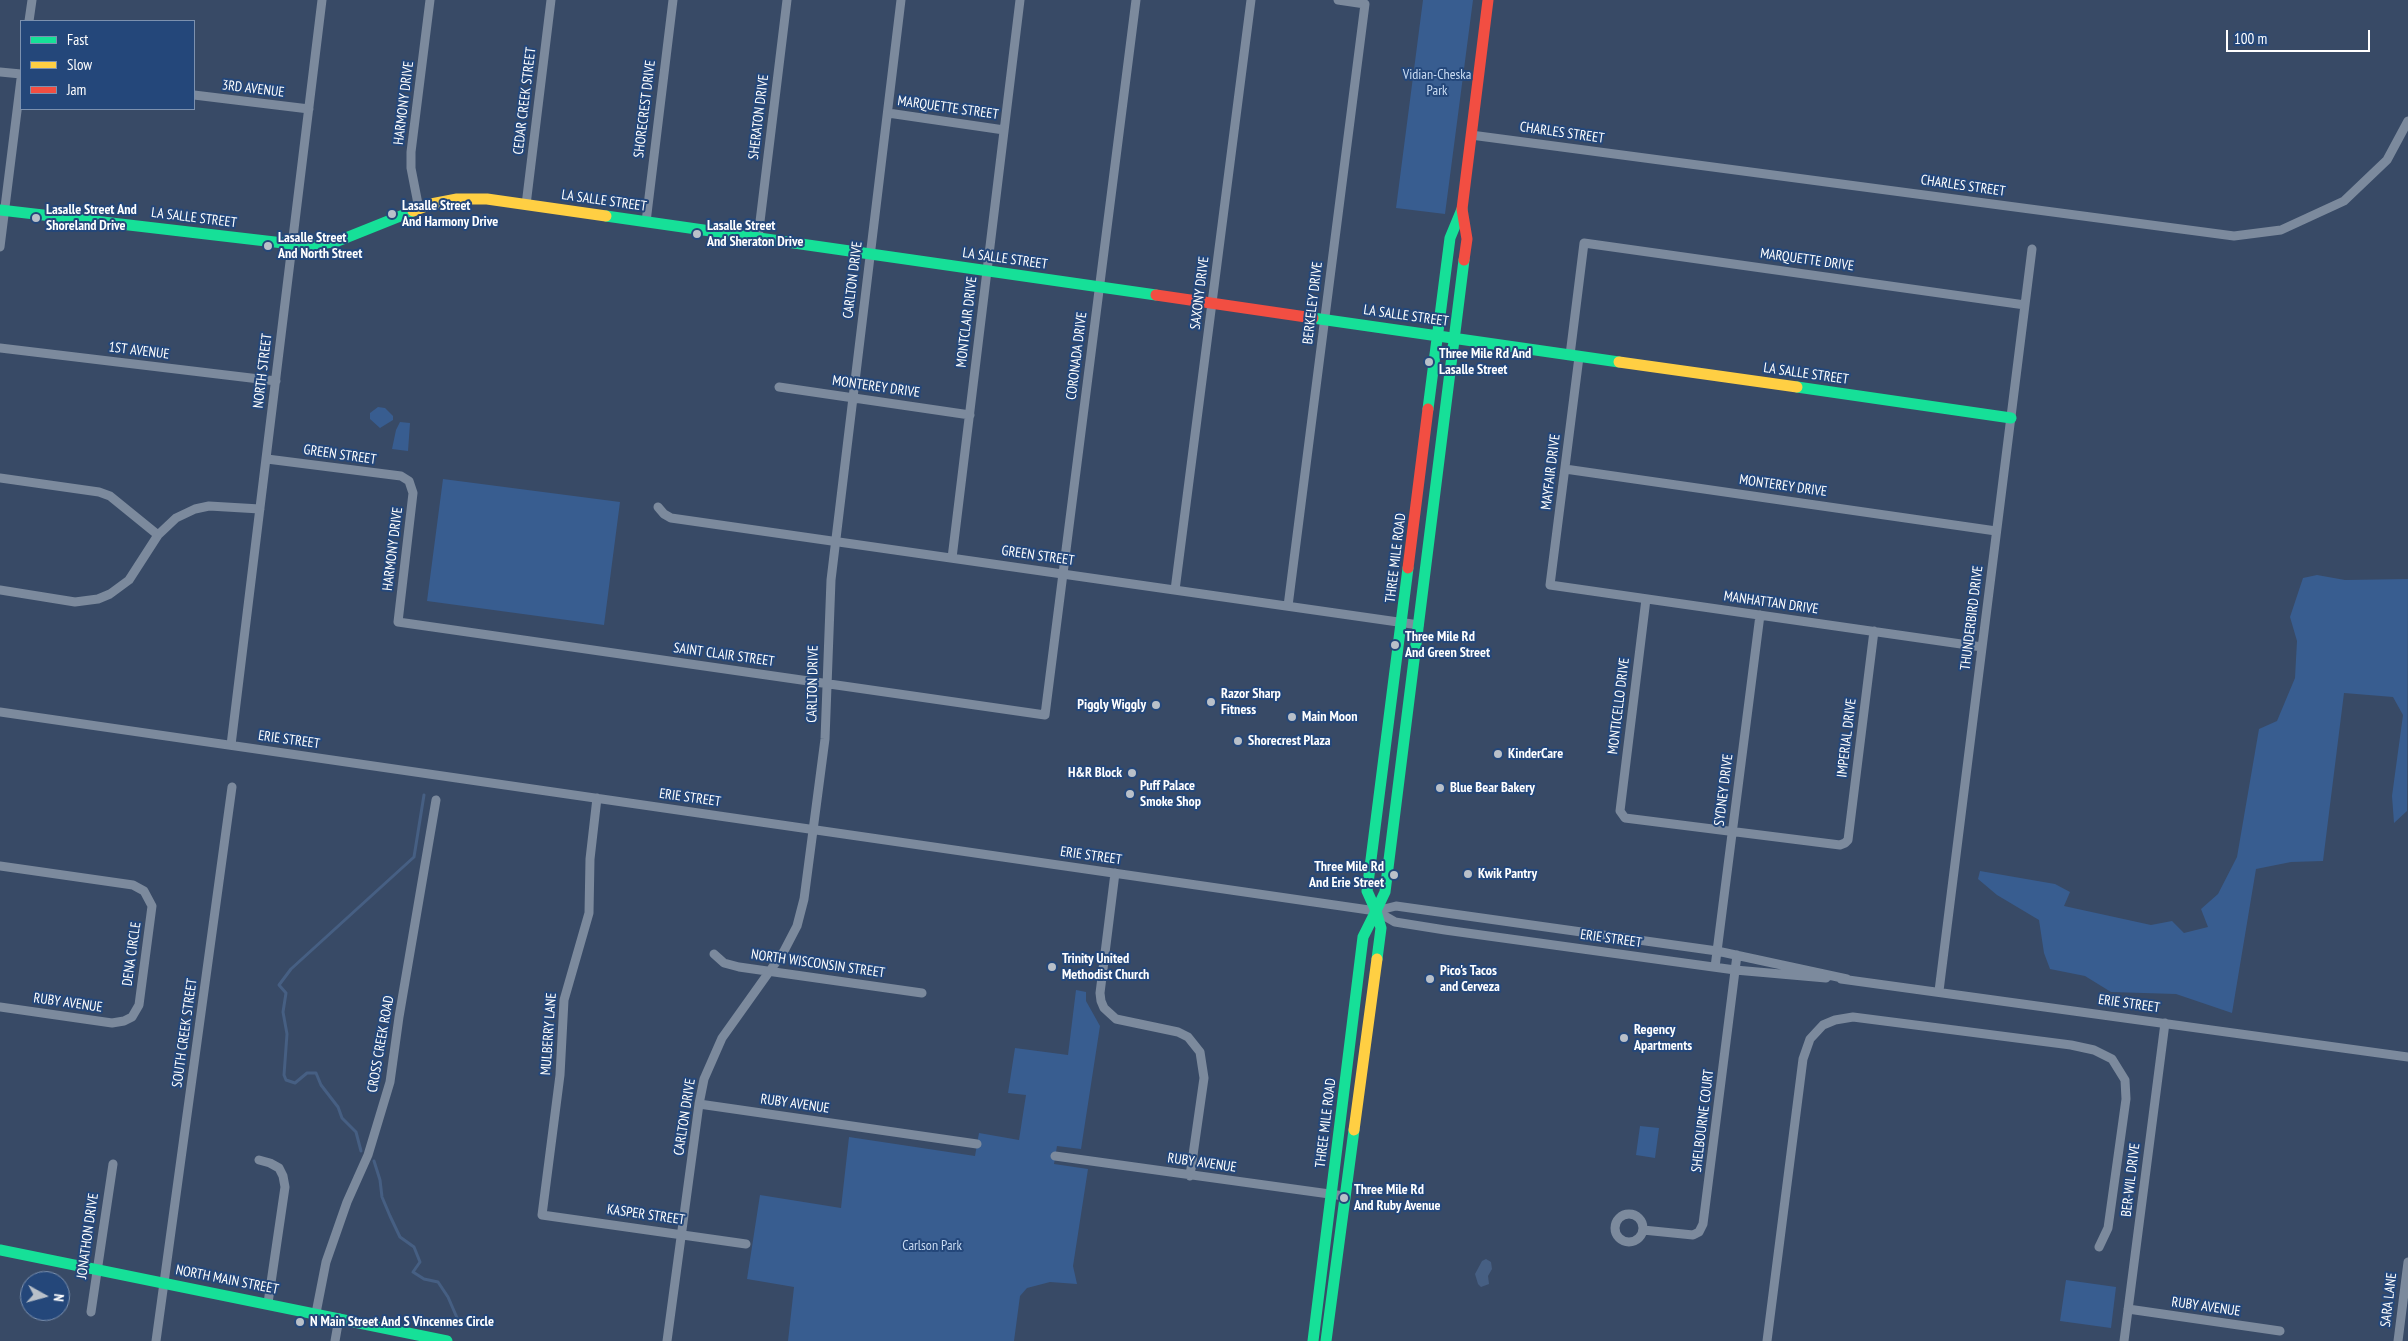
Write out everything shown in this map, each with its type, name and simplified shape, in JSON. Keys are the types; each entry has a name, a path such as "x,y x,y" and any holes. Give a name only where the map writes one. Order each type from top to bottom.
{"street":[{"path":"29,20 32,0"},
{"name":"NORTH STREET","path":"231,745 322,0"},
{"name":"HARMONY DRIVE","path":"419,209 411,168 411,152 430,0"},
{"name":"CEDAR CREEK STREET","path":"526,205 551,0"},
{"name":"SHORECREST DRIVE","path":"646,222 673,0"},
{"name":"SHERATON DRIVE","path":"758,238 787,0"},
{"name":"CARLTON DRIVE","path":"667,1341 704,1079 715,1051 730,1026 770,971 791,938 801,912 826,739 828,608 835,541 901,0"},
{"name":"MONTCLAIR DRIVE","path":"952,558 1020,0"},
{"name":"CORONADA DRIVE","path":"1045,715 1136,0"},
{"name":"SAXONY DRIVE","path":"1176,590 1251,0"},
{"name":"BERKELEY DRIVE","path":"1288,606 1365,4 1338,0"},
{"name":"THREE MILE ROAD","path":"1326,1341 1381,928 1367,891 1450,238 1462,209 1488,0"},
{"path":"0,72 20,74"},
{"path":"0,247 2,210 20,87"},
{"name":"3RD AVENUE","path":"195,95 309,109"},
{"name":"MARQUETTE STREET","path":"888,113 1004,130"},
{"name":"CHARLES STREET","path":"1471,135 2234,236 2281,230 2344,201 2386,160 2408,121"},
{"name":"LA SALLE STREET","path":"2,210 309,246 338,241 444,201 470,198 2011,418"},
{"name":"THREE MILE ROAD","path":"1313,1341 1363,937 1385,892 1467,239 1462,209"},
{"name":"MARQUETTE DRIVE","path":"1584,243 2025,305"},
{"name":"MAYFAIR DRIVE","path":"1556,586 1550,585 1565,469 1584,243"},
{"name":"THUNDERBIRD DRIVE","path":"1939,991 2032,249"},
{"name":"1ST AVENUE","path":"0,348 276,381"},
{"name":"MONTEREY DRIVE","path":"779,387 970,415"},
{"name":"GREEN STREET","path":"267,459 401,476 409,481"},
{"name":"MONTEREY DRIVE","path":"1565,469 1996,530"},
{"path":"0,478 98,492 110,496 158,534"},
{"name":"HARMONY DRIVE","path":"398,622 413,493 409,481"},
{"path":"0,590 74,602 98,599 115,591 129,580 158,534 176,518 195,509 216,505 260,509"},
{"name":"GREEN STREET","path":"658,507 671,518 1419,625"},
{"name":"MANHATTAN DRIVE","path":"1556,586 1982,647"},
{"name":"MONTICELLO DRIVE","path":"1646,599 1621,815 1625,818 1733,832"},
{"name":"SYDNEY DRIVE","path":"1715,967 1760,615"},
{"name":"SAINT CLAIR STREET","path":"398,622 1045,715"},
{"name":"IMPERIAL DRIVE","path":"1733,832 1841,845 1848,840 1874,631"},
{"name":"ERIE STREET","path":"0,712 1376,911 1395,922 1479,935 1735,970 1847,979 1939,991 2408,1057"},
{"name":"SOUTH CREEK STREET","path":"164,1283 232,787"},
{"name":"MULBERRY LANE","path":"542,1215 560,1075 564,1000 589,913 590,859 597,798"},
{"name":"CROSS CREEK ROAD","path":"316,1313 326,1262 347,1202 368,1155 390,1082 400,1008 436,800"},
{"name":"DENA CIRCLE","path":"0,866 133,885 146,893 152,906 152,912 139,1005 132,1017"},
{"path":"1115,873 1100,993 1101,1001 1104,1008 1116,1019 1178,1032 1188,1037 1200,1052 1204,1078 1190,1176"},
{"name":"ERIE STREET","path":"1376,911 1396,906 1717,951 1847,979"},
{"path":"1479,935 1482,918"},
{"path":"1558,946 1560,929"},
{"name":"NORTH WISCONSIN STREET","path":"714,954 724,963 922,993"},
{"name":"SHELBOURNE COURT","path":"1643,1230 1693,1235 1699,1232 1703,1224 1737,955"},
{"name":"RUBY AVENUE","path":"0,1007 112,1023 124,1021 132,1017"},
{"path":"1767,1341 1803,1059 1810,1039 1823,1025 1835,1020 1853,1017 2071,1045 2094,1050 2112,1060 2125,1080 2126,1099 2108,1228 2099,1247"},
{"name":"BER-WIL DRIVE","path":"2124,1341 2165,1023"},
{"name":"RUBY AVENUE","path":"699,1104 977,1144"},
{"name":"RUBY AVENUE","path":"1055,1156 1344,1196"},
{"path":"259,1160 279,1168 285,1187 268,1303"},
{"name":"JONATHON DRIVE","path":"91,1312 113,1164"},
{"name":"KASPER STREET","path":"542,1215 681,1233 746,1244"},
{"name":"NORTH MAIN STREET","path":"0,1250 448,1341"},
{"name":"SARA LANE","path":"2398,1341 2408,1262"},
{"path":"156,1341 164,1283"},
{"name":"RUBY AVENUE","path":"2128,1310 2280,1331"},
{"path":"335,1341 338,1318"}],"green space":[{"name":"Vidian-Cheska Park","path":"1423,0 1473,0 1445,214 1396,208"},
{"path":"378,407 385,408 393,416 393,420 380,428 370,419 370,413"},
{"path":"400,422 410,423 408,451 392,449 396,430"},
{"path":"443,479 620,502 604,625 427,601"},
{"path":"2317,575 2345,580 2408,579 2407,811 2394,823 2392,796 2403,715 2393,697 2344,693 2323,861 2291,862 2256,869 2232,1013 2176,994 2111,992 2085,976 2050,969 2044,953 2039,920 1997,895 1978,879 1980,871 2055,884 2070,892 2064,906 2151,925 2172,921 2184,933 2208,927 2201,909 2218,894 2237,857 2259,729 2277,721 2295,678 2297,641 2290,617 2303,578"},
{"name":"Carlson Park","path":"1076,990 1086,992 1086,1001 1100,1026 1081,1149 1057,1146 1054,1164 1088,1169 1073,1266 1077,1284 1050,1282 1027,1288 1020,1296 1014,1341 788,1341 794,1287 747,1279 760,1195 841,1208 849,1137 975,1156 979,1133 1019,1140 1026,1095 1008,1093 1015,1048 1068,1055"},
{"path":"1640,1126 1659,1128 1655,1158 1636,1155"},
{"path":"2066,1280 2116,1287 2111,1328 2060,1321"}],"shaded area":[{"path":"1486,1259 1491,1262 1492,1269 1488,1276 1489,1284 1481,1287 1475,1274 1482,1261"}],"waterway":[{"path":"361,1151 356,1132 342,1118 338,1107 321,1085 316,1073 307,1073 295,1083 286,1080 284,1075 287,1034 283,1012 286,993 279,985 291,969 414,857 424,795"},
{"path":"374,1161 380,1180 382,1197 390,1216 400,1237 414,1247 420,1262 413,1272 424,1279 438,1282 448,1297 461,1327"}],"traffic: fast":[{"path":"1428,409 1450,238 1462,209"},
{"path":"0,210 309,246 338,241 413,211"},
{"path":"606,216 1156,295"},
{"path":"1376,911 1385,892 1464,260"},
{"path":"1313,318 1619,362"},
{"path":"1797,387 2011,418"},
{"path":"1376,911 1367,891 1408,568"},
{"path":"1313,1341 1363,937 1376,911 1381,928 1377,959"},
{"path":"1326,1341 1354,1130"},
{"path":"0,1250 447,1341"}],"traffic: slow":[{"path":"413,211 431,204 457,199 487,199 606,216"},
{"path":"1619,362 1797,387"},
{"path":"1354,1130 1377,959"}],"traffic: jam":[{"path":"1464,260 1467,239 1462,209 1488,0"},
{"path":"1156,295 1313,318"},
{"path":"1408,568 1428,409"}],"place":[{"name":"Lasalle Street And Harmony Drive","path":"392,214"},
{"name":"Lasalle Street And Shoreland Drive","path":"36,218"},
{"name":"Lasalle Street And Sheraton Drive","path":"697,234"},
{"name":"Lasalle Street And North Street","path":"268,246"},
{"name":"Three Mile Rd And Lasalle Street","path":"1429,362"},
{"name":"Three Mile Rd And Green Street","path":"1395,645"},
{"name":"Razor Sharp Fitness","path":"1211,702"},
{"name":"Piggly Wiggly","path":"1156,705"},
{"name":"Main Moon","path":"1292,717"},
{"name":"Shorecrest Plaza","path":"1238,741"},
{"name":"KinderCare","path":"1498,754"},
{"name":"H&R Block","path":"1132,773"},
{"name":"Blue Bear Bakery","path":"1440,788"},
{"name":"Puff Palace Smoke Shop","path":"1130,794"},
{"name":"Kwik Pantry","path":"1468,874"},
{"name":"Three Mile Rd And Erie Street","path":"1394,875"},
{"name":"Trinity United Methodist Church","path":"1052,967"},
{"name":"Pico's Tacos and Cerveza","path":"1430,979"},
{"name":"Regency Apartments","path":"1624,1038"},
{"name":"Three Mile Rd And Ruby Avenue","path":"1344,1198"},
{"name":"N Main Street And S Vincennes Circle","path":"300,1322"}]}
